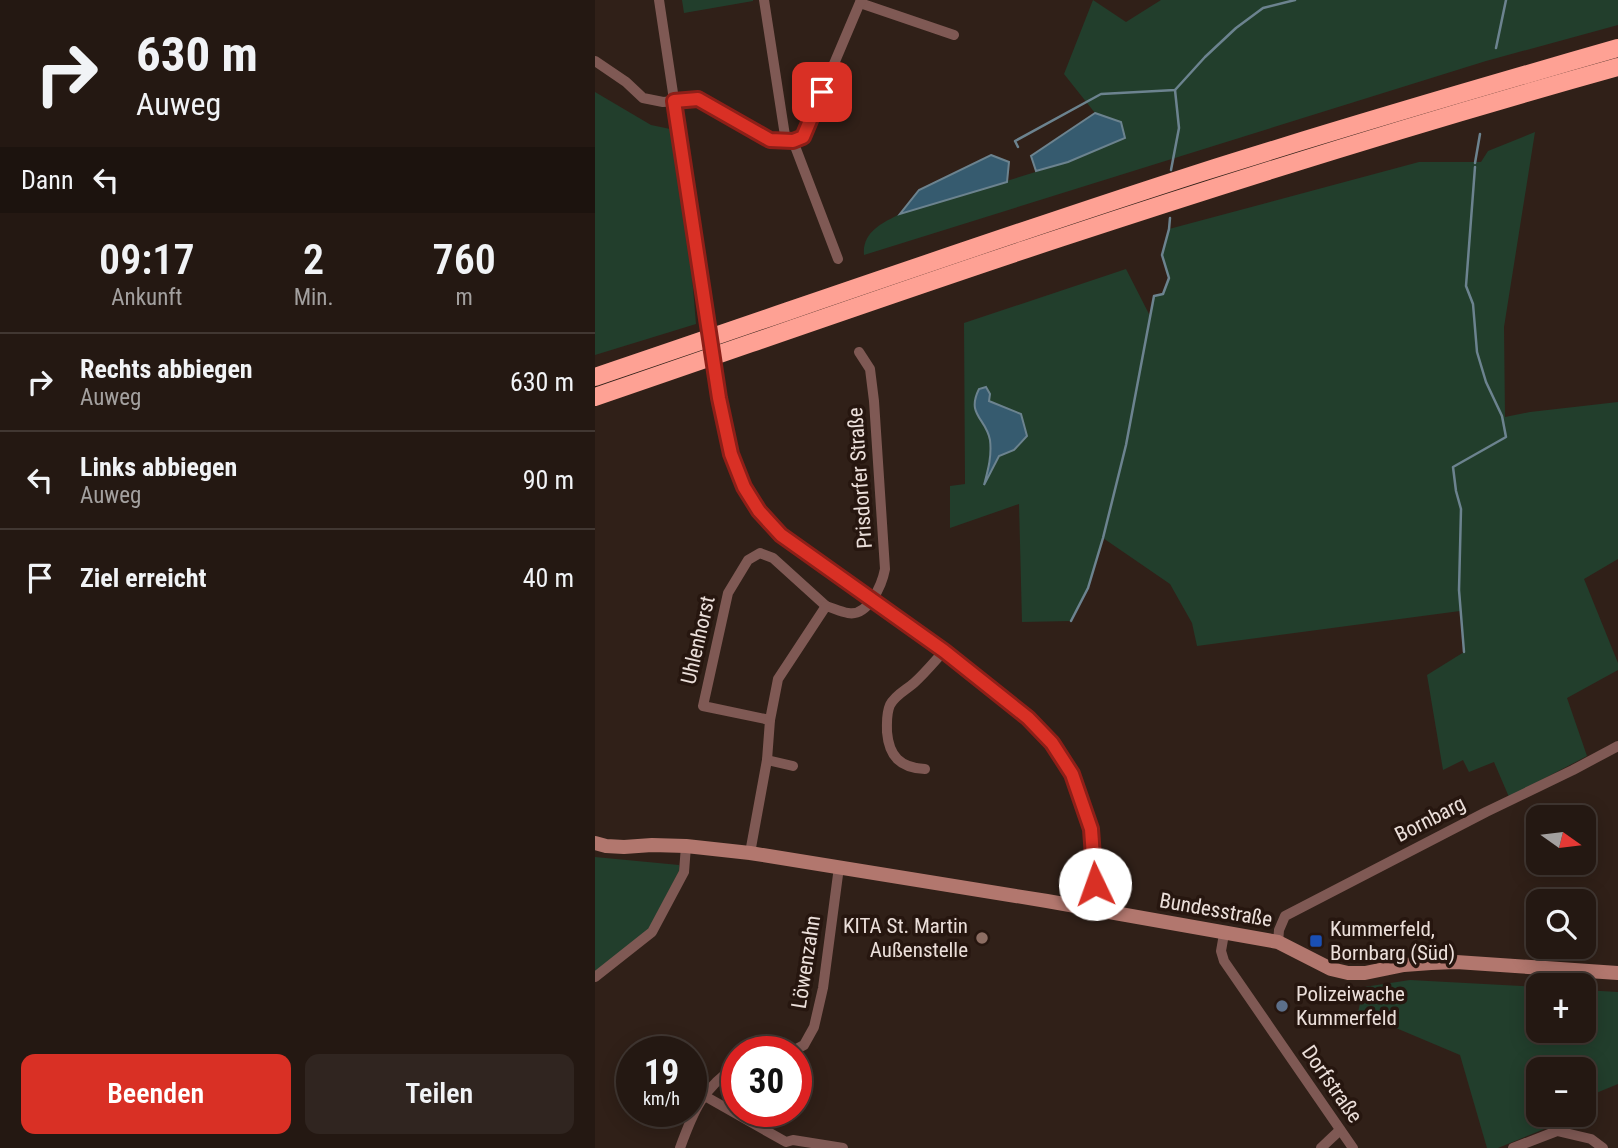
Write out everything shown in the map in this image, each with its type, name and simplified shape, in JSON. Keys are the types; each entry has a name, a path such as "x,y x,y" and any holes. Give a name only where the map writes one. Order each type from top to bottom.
{"highway":[{"path":"595,377 1200,173 1618,48"},
{"path":"595,397 1194,195 1444,117 1618,67"}],"street":[{"name":"Prisdorfer Straße","path":"659,0 719,398 731,454 744,487 759,511 781,535 944,651 1028,718 1052,743 1072,774 1091,829 1095,884 1091,909"},
{"path":"764,0 789,141 838,259"},
{"path":"595,61 643,98 663,102 698,99 770,140 789,141 803,137 861,1 954,35"},
{"name":"Prisdorfer Straße","path":"859,352 870,369 874,401 885,569 883,581 871,600"},
{"name":"Uhlenhorst","path":"770,720 703,706 728,593 748,560 760,553 773,558 826,606"},
{"path":"750,853 778,679 826,606 850,614 863,611 871,600"},
{"path":"925,769 910,768 892,754 888,742 887,718 889,707 895,699 944,651"},
{"name":"Bornbarg","path":"1278,942 1279,930 1285,916 1618,746"},
{"path":"767,760 793,766"},
{"name":"Bundesstraße","path":"595,843 624,847 686,846 750,853 1047,901 1278,942 1331,969 1348,973 1365,973 1404,965 1456,962 1618,973"},
{"path":"595,977 652,932 684,872 686,846"},
{"name":"Löwenzahn","path":"809,1036 814,1027 823,988 839,867"},
{"name":"Dorfstraße","path":"1224,934 1221,951 1224,961 1353,1148"},
{"path":"707,1090 721,1077"},
{"path":"707,1097 784,1145 793,1140 843,1148"},
{"path":"680,1148 688,1127"},
{"path":"1321,1148 1340,1130"},
{"path":"1513,1148 1557,1130 1591,1139 1603,1148"}],"green space":[{"path":"682,0 753,0 753,1 684,13"},
{"path":"1093,0 1126,22 1161,0 1618,0 1618,25 1486,61 864,255 866,240 870,234 900,214 1068,162 1125,138 1121,122 1095,113 1064,74"},
{"path":"595,92 651,125 680,131 696,324 595,355"},
{"path":"1535,132 1504,327 1505,417 1618,402 1618,559 1584,579 1618,663 1618,670 1567,698 1587,756 1509,797 1494,762 1469,772 1463,760 1443,770 1427,675 1464,652 1460,611 1197,646 1192,623 1170,584 1103,538 1088,588 1071,621 1022,622 1019,504 950,528 950,486 965,484 964,323 1126,269 1150,316 1154,296 1163,293 1169,278 1162,255 1169,229 1419,162 1481,162 1488,151"},
{"path":"595,857 679,865 679,871 649,929 595,972"},
{"path":"1410,980 1526,986 1526,1043 1596,1043 1596,991 1618,992 1618,1084 1596,1093 1596,1057 1526,1057 1526,1127 1549,1127 1498,1148 1487,1148 1460,1055 1358,1012 1364,987"}],"water":[{"path":"1095,113 1121,122 1125,138 1068,162 1036,171 1031,156"},
{"path":"991,155 1009,162 1007,182 900,214 919,190"},
{"path":"986,387 990,394 989,401 1021,414 1027,436 1014,450 999,456 984,485 990,457 990,440 975,405 979,389"}],"waterway":[{"path":"1018,147 1015,141 1101,94 1175,90 1236,28 1263,8 1295,0"},
{"path":"1496,48 1506,0"},
{"path":"1171,170 1179,128 1175,90"},
{"path":"1475,163 1480,134"},
{"path":"1464,652 1459,590 1461,509 1453,467 1506,437 1502,416 1486,382 1477,352 1473,304 1466,286 1475,167"},
{"path":"1071,621 1088,588 1103,538 1126,445 1154,296 1163,294 1169,278 1162,255 1170,218"}],"place":[{"name":"KITA St. Martin Außenstelle","path":"982,938"},
{"name":"Kummerfeld, Bornbarg (Süd)","path":"1316,941"},
{"name":"Polizeiwache Kummerfeld","path":"1282,1006"}],"route":[{"path":"822,92 803,137 786,142 770,140 698,99 674,101 719,398 731,454 744,487 759,511 781,535 944,651 1028,718 1052,743 1072,774 1091,829 1095,884"}]}
